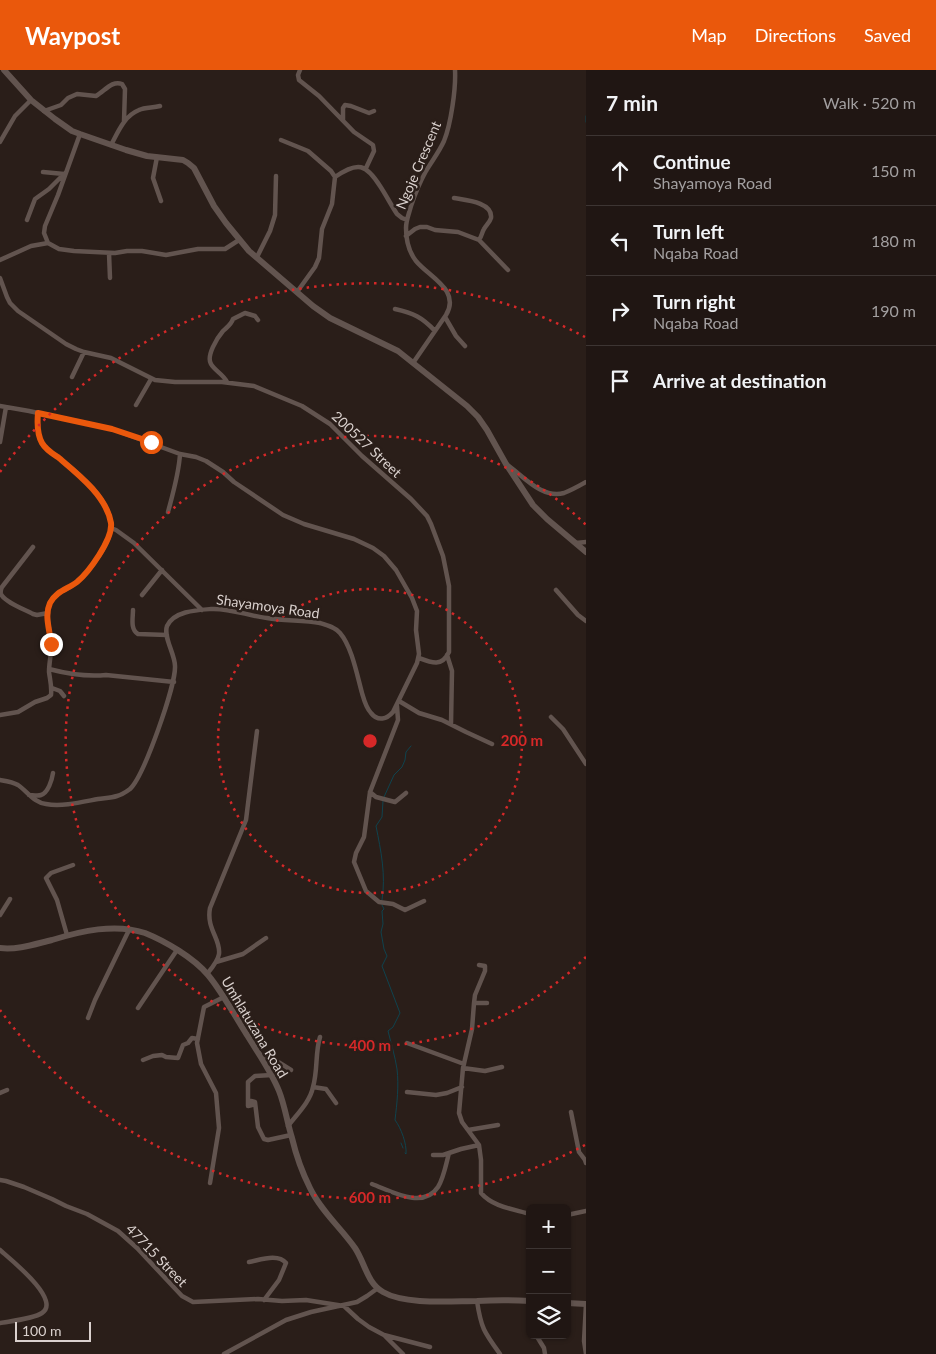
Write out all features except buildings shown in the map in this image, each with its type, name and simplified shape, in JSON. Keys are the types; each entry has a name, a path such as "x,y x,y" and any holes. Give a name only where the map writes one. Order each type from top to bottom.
{"street":[{"path":"4,70 31,100 44,111 80,134 136,153 183,160 188,163 194,168 214,206 248,251 256,258 330,318 398,351 467,406 478,417 533,505 586,552"},
{"path":"300,70 299,80 319,96 354,132 372,143 374,146 373,156 366,168"},
{"name":"Ngoje Crescent","path":"414,363 445,317 451,300 448,292 416,261 406,236 407,220 422,180 448,131 456,82 455,70"},
{"path":"44,111 61,106 68,98 77,94 96,96 112,83 118,82 125,89 124,121"},
{"path":"0,142 12,120 31,100"},
{"path":"343,120 343,108 345,105 368,113 374,111"},
{"path":"111,145 124,121 137,110 160,106"},
{"path":"80,134 45,226 44,233 48,242 59,249 65,250 109,253 134,251 166,255 198,249 222,250 240,240"},
{"path":"281,140 308,151 331,171 335,177 332,204 322,230 320,258 297,292"},
{"path":"157,157 153,178 160,201"},
{"path":"335,177 350,168 366,168 374,177 397,214 407,220"},
{"path":"43,172 65,174"},
{"path":"27,220 35,199 50,189 65,174"},
{"path":"256,258 275,215 276,176"},
{"path":"454,198 478,202 488,210 491,217 490,221 483,230 479,240"},
{"path":"406,236 415,228 423,226 435,230 455,231 479,240 508,270"},
{"path":"0,260 31,246 48,242"},
{"path":"109,253 110,278"},
{"name":"200527 Street","path":"0,278 6,297 18,311 66,344 84,352 111,358 151,379 176,382 227,382 254,386 294,402 317,414 411,499 427,516 435,532 448,579 450,639 447,655 452,671 451,724"},
{"path":"395,309 416,315 435,331"},
{"path":"227,382 210,363 209,354 222,332 231,324 233,319 245,313 255,316 258,320"},
{"path":"445,317 456,336 465,346"},
{"path":"72,377 84,352"},
{"path":"136,405 151,379"},
{"path":"0,406 112,429 180,454 196,457 223,472 234,482 283,514 304,524 365,543 384,556 396,570 416,606 419,658 430,663 436,663 445,659 447,655"},
{"path":"0,442 6,408"},
{"path":"0,715 18,712 51,695 52,688 49,670 51,644 48,623 50,603 58,593 83,577 105,544 111,528 110,518 106,510 88,483 43,446 38,433 38,413"},
{"path":"168,512 180,463 180,454"},
{"path":"506,464 537,488 552,494 567,492 586,482"},
{"path":"111,528 134,543 202,610"},
{"path":"576,543 586,542"},
{"path":"33,547 2,586 0,590 1,595 6,600 33,614 48,613"},
{"path":"142,595 162,570"},
{"path":"556,590 574,611 586,621"},
{"name":"Shayamoya Road","path":"167,635 167,627 175,617 184,613 214,609 230,610 264,618 314,622 332,627 342,635 365,703 371,713 380,719 389,717 394,712 419,658"},
{"path":"0,780 15,783 41,803 56,804 112,797 121,795 130,789 148,756 174,682 176,667 167,635 138,634 134,632 133,610"},
{"path":"49,670 84,675 106,675 174,682"},
{"path":"52,688 60,691 64,696"},
{"path":"424,901 404,910 393,904 379,902 366,891 354,862 364,837 370,792 398,720 398,703 419,713 442,720 492,744"},
{"path":"551,717 563,729 586,764"},
{"path":"207,974 219,955 210,926 209,914 246,820 257,731"},
{"path":"29,795 41,796 44,794 53,773"},
{"path":"370,792 376,797 395,802 406,793"},
{"path":"67,935 57,900 47,881 47,876 74,865"},
{"path":"0,915 10,899"},
{"name":"Umhlatuzana Road","path":"0,948 21,947 67,935 122,928 144,933 160,940 195,963 207,974 224,997 272,1075 279,1091 296,1152 310,1187 327,1214 357,1251 368,1276 378,1288"},
{"path":"88,1018 129,930"},
{"path":"216,962 244,954 266,938"},
{"path":"138,1008 177,950"},
{"path":"480,965 485,966 485,971 475,995 472,1029 464,1066 459,1113 462,1122 479,1145 482,1160 481,1193 498,1205 526,1213"},
{"path":"210,1183 219,1128 216,1093 201,1064 197,1043 204,1007 224,997"},
{"path":"474,1003 487,1003"},
{"path":"288,1126 304,1105 314,1087 317,1046 320,1037"},
{"path":"143,1060 162,1054 166,1057 178,1058 183,1045 192,1038 198,1039"},
{"path":"407,1043 464,1066 485,1071 502,1067"},
{"path":"260,1055 275,1060 291,1070"},
{"path":"272,1075 256,1076 248,1082 248,1106 252,1105 251,1100 255,1102 258,1127 264,1139 268,1140 291,1135"},
{"path":"314,1087 326,1089 336,1103"},
{"path":"408,1092 436,1095 462,1087"},
{"path":"0,1093 7,1090"},
{"path":"570,1112 579,1152 586,1163"},
{"path":"468,1130 498,1125"},
{"path":"433,1155 443,1155 479,1145"},
{"path":"372,1184 410,1198 426,1197 438,1186 449,1153"},
{"name":"47715 Street","path":"0,1180 15,1184 87,1214 118,1231 190,1302 241,1299 306,1300 344,1306"},
{"path":"571,1214 586,1212"},
{"path":"0,1250 30,1277 42,1292 47,1303 46,1309 42,1314 0,1323"},
{"path":"249,1262 267,1258 280,1258 286,1263 280,1280 264,1300"},
{"path":"224,1354 286,1320 311,1312 344,1306 362,1299 378,1288 392,1296 411,1300 526,1301"},
{"path":"306,1300 311,1312"},
{"path":"477,1300 479,1319 483,1330 500,1354"},
{"path":"571,1303 586,1304 584,1341 586,1354"},
{"path":"344,1306 369,1327 384,1335 430,1347"},
{"path":"384,1335 403,1354"},
{"path":"538,1339 546,1354"}],"waterway":[{"path":"586,116 586,122"},
{"path":"384,797 394,775 402,767 406,752 411,746"},
{"path":"382,900 383,872 376,826 382,817 383,801"},
{"path":"382,905 384,909 382,911 383,924 381,932 387,956 382,966 400,1013 393,1027 388,1031 398,1075 395,1120 403,1136 406,1146 405,1153"},
{"path":"401,1143 403,1148"}],"route":[{"path":"51,644 47,619 50,603 58,593 72,586 83,577 108,538 111,525 110,518 99,497 88,483 43,446 37,428 38,413 112,429 151,442"}]}
